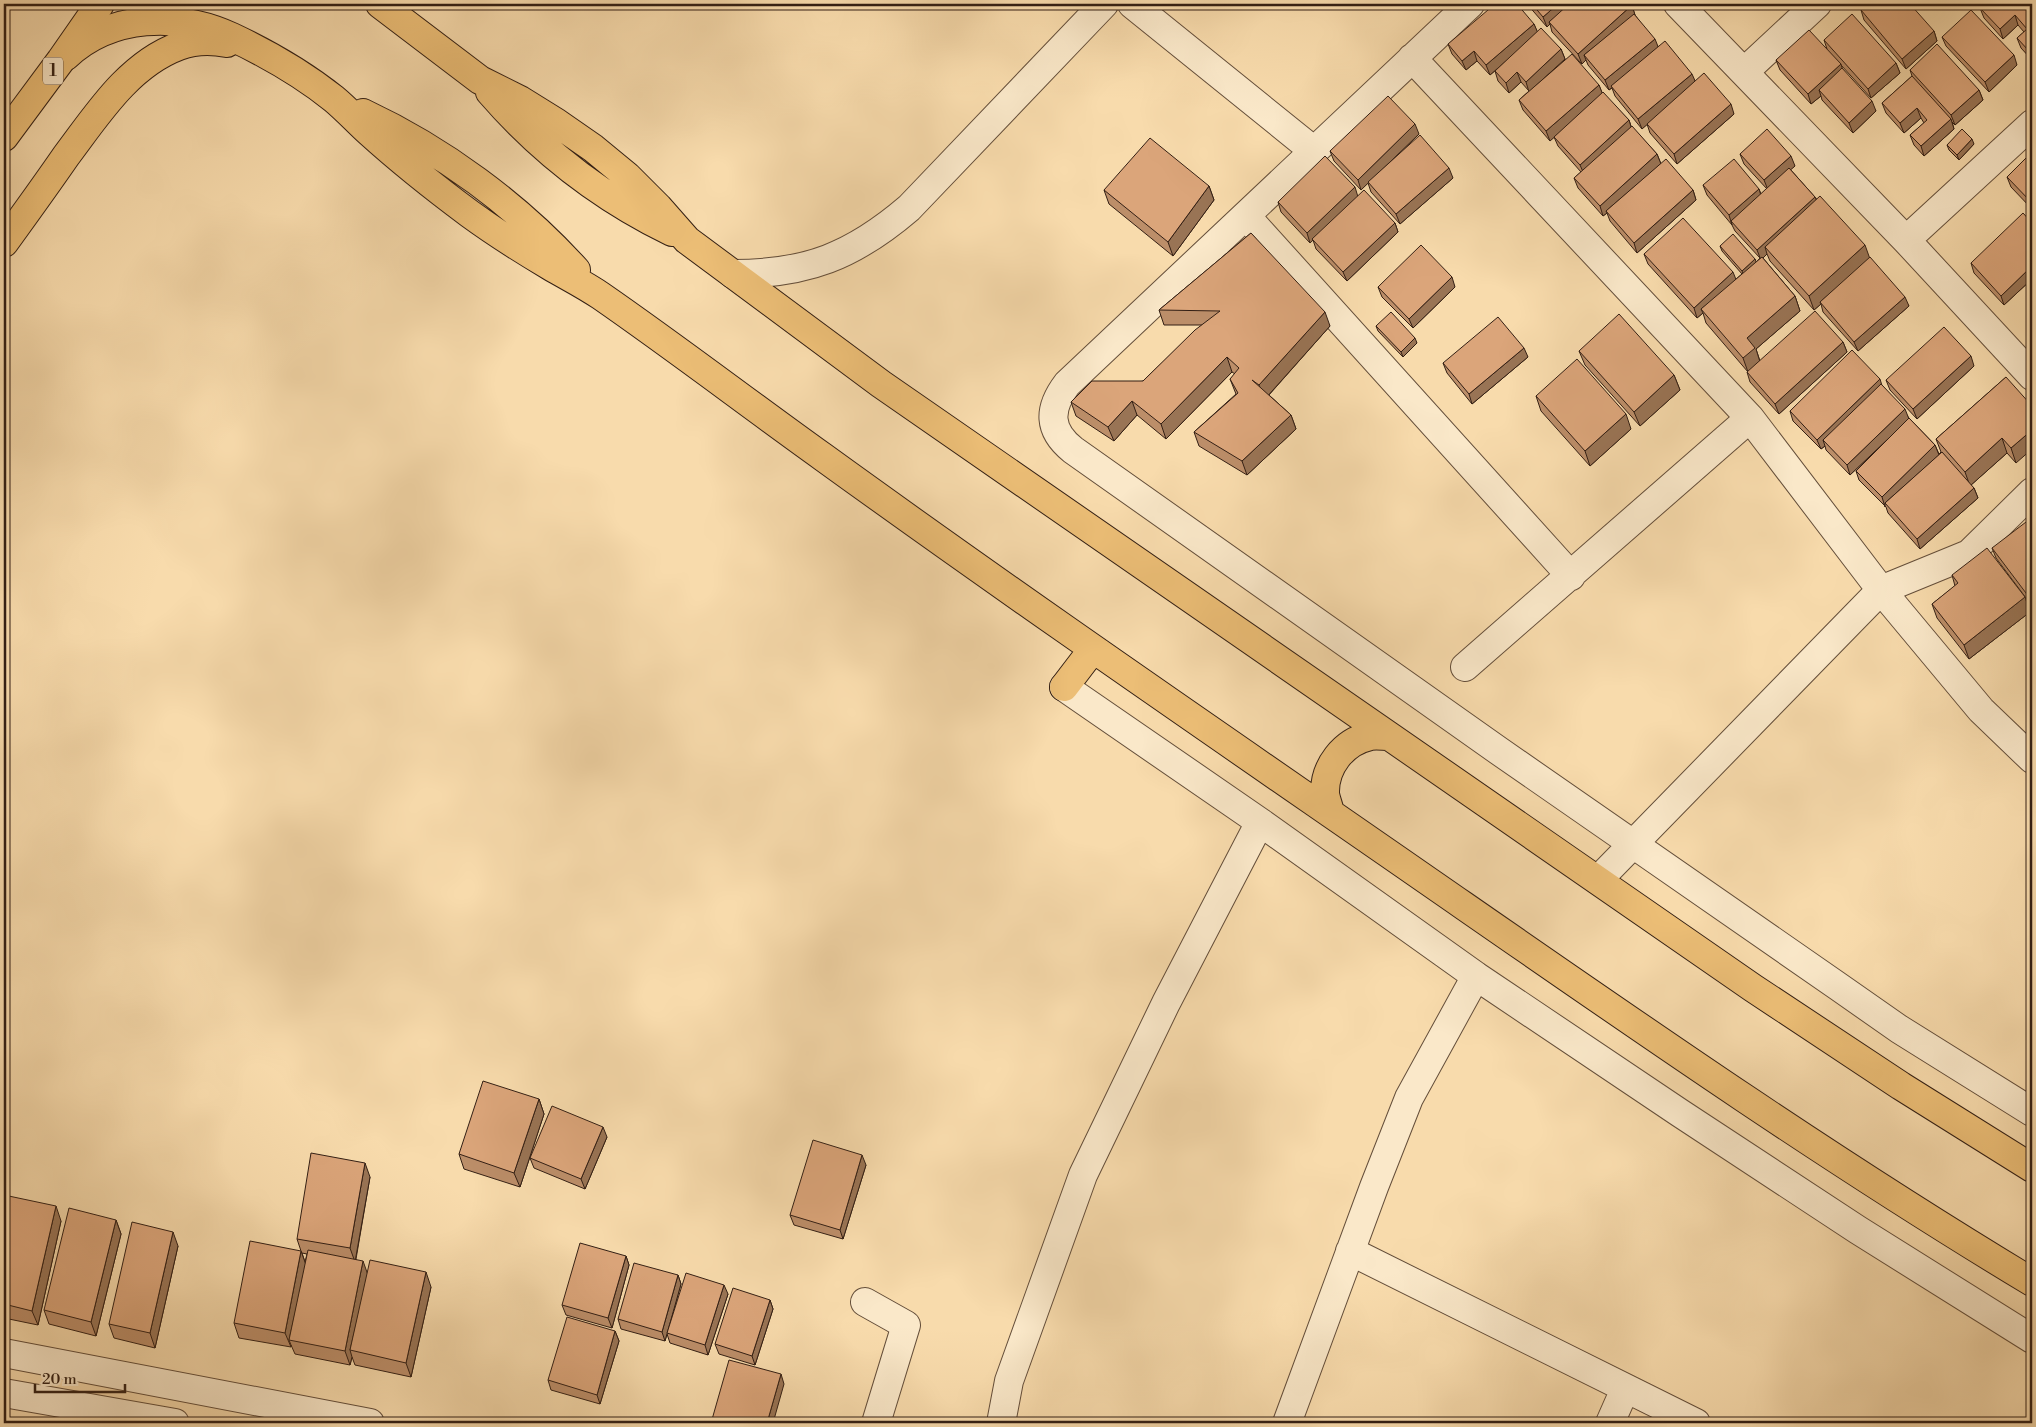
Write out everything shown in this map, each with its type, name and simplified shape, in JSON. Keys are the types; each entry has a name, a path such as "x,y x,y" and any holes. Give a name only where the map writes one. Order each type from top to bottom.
{"main road":[{"name":"1","path":"4,137 100,4"},
{"path":"380,4 480,80 520,100 593,148 646,194 687,240 881,384 1819,1032 2032,1168"},
{"path":"61,60 76,46 97,33 119,25 149,20 176,20 205,27 229,36 296,73 334,99 403,162 470,213 516,245 596,292 834,465 1093,649 1738,1095 1876,1185 2032,1282"},
{"path":"4,243 112,95 136,73 156,57 179,45 208,40 248,46"},
{"path":"1064,687 1093,649"},
{"path":"1330,813 1325,794 1328,774 1337,756 1351,744 1370,736 1389,736"}],"street":[{"path":"733,274 765,274 797,269 828,260 858,247 885,229 909,208 1104,4"},
{"path":"1132,4 1314,151"},
{"path":"1470,4 1067,384 1059,394 1054,406 1053,419 1056,431 1063,442 1491,746 1899,1029 2028,1103"},
{"path":"1678,4 1906,240 2032,376"},
{"path":"1744,72 1817,4"},
{"path":"1412,58 1750,418 1882,590 1981,710 2032,759"},
{"path":"1906,240 2032,124"},
{"path":"1246,216 1571,576"},
{"path":"1465,668 1750,418"},
{"path":"1598,880 1882,590 1969,554 2032,492"},
{"path":"1064,687 1260,822 1476,976 1768,1173 2032,1339"},
{"path":"1001,1423 1009,1381 1083,1176 1166,1003 1260,822"},
{"path":"1287,1423 1409,1098 1476,976"},
{"path":"1350,1252 1696,1423"},
{"path":"865,1302 906,1325 876,1423"},
{"path":"4,1353 370,1423"},
{"path":"1610,1423 1625,1389"},
{"path":"4,1393 175,1423"}],"building":[{"path":"1495,4 1517,4 1534,24 1486,65 1474,51 1462,61 1448,44"},
{"path":"1532,4 1558,4 1543,17"},
{"path":"1569,4 1632,5 1578,54 1549,22"},
{"path":"1868,4 1910,4 1934,31 1902,59 1861,10"},
{"path":"1985,4 2032,5 2032,47 2029,51 2017,38 2027,29 2015,15 2000,29 1980,8"},
{"path":"1971,10 2014,55 1985,82 1942,37"},
{"path":"1634,14 1655,39 1605,80 1584,55"},
{"path":"1852,14 1896,63 1868,89 1824,40"},
{"path":"1541,28 1561,49 1526,82 1517,72 1506,83 1495,71"},
{"path":"1809,30 1841,64 1808,94 1776,60"},
{"path":"1665,41 1692,74 1638,119 1611,86"},
{"path":"1937,44 1979,90 1951,115 1910,70"},
{"path":"1572,54 1599,85 1546,131 1519,100"},
{"path":"1842,68 1872,101 1849,123 1819,90"},
{"path":"1704,73 1731,104 1674,154 1647,124"},
{"path":"1912,76 1951,119 1921,146 1910,135 1927,120 1917,108 1900,123 1882,103"},
{"path":"1603,92 1629,120 1580,165 1554,137"},
{"path":"1388,96 1415,124 1358,180 1330,151"},
{"path":"1632,126 1657,154 1600,206 1574,178"},
{"path":"1767,129 1791,156 1764,180 1740,154"},
{"path":"1962,129 1972,139 1957,155 1947,145"},
{"path":"1420,135 1449,168 1396,214 1368,182"},
{"path":"1150,138 1209,186 1168,242 1104,190"},
{"path":"2032,152 2032,203 2007,177"},
{"path":"1325,156 1355,187 1307,233 1278,202"},
{"path":"1666,159 1693,190 1634,243 1606,211"},
{"path":"1734,159 1759,189 1729,215 1703,185"},
{"path":"1789,168 1815,197 1757,250 1731,221"},
{"path":"1364,190 1395,223 1343,272 1312,239"},
{"path":"1820,196 1865,245 1809,296 1765,247"},
{"path":"2023,213 2032,223 2032,266 2001,296 1971,263"},
{"path":"1683,218 1733,272 1694,308 1644,254"},
{"path":"1251,233 1325,312 1259,385 1252,380 1291,415 1242,461 1194,432 1238,393 1230,379 1239,368 1227,357 1161,424 1132,401 1108,427 1071,402 1092,381 1143,381 1195,330 1220,311 1159,310"},
{"path":"1733,234 1755,259 1742,271 1720,246"},
{"path":"1421,245 1452,277 1409,319 1378,287"},
{"path":"1762,257 1795,296 1747,338 1755,348 1743,358 1701,309"},
{"path":"1870,257 1905,297 1854,342 1820,302"},
{"path":"1815,311 1843,342 1775,404 1747,372"},
{"path":"1391,312 1415,338 1401,352 1376,326"},
{"path":"1619,314 1674,375 1634,412 1579,351"},
{"path":"1498,317 1524,348 1469,394 1443,363"},
{"path":"1944,327 1971,356 1913,409 1886,380"},
{"path":"1852,350 1880,379 1817,440 1790,411"},
{"path":"1577,359 1626,414 1585,451 1536,396"},
{"path":"2006,377 2032,406 2032,430 2011,448 2002,438 1965,472 1936,439"},
{"path":"1881,384 1905,409 1847,465 1823,440"},
{"path":"1909,418 1935,445 1882,497 1856,471"},
{"path":"1942,452 1974,488 1917,539 1885,503"},
{"path":"2026,522 2032,531 2032,601 1992,548"},
{"path":"1987,548 2025,597 1964,645 1932,604 1958,583 1952,575"},
{"path":"483,1081 539,1099 514,1173 459,1154"},
{"path":"552,1106 603,1127 581,1179 530,1158"},
{"path":"813,1140 862,1155 840,1230 790,1215"},
{"path":"311,1153 365,1163 350,1248 297,1239"},
{"path":"4,1195 56,1206 32,1311 4,1304"},
{"path":"69,1208 116,1220 91,1322 44,1310"},
{"path":"132,1222 173,1232 150,1333 109,1324"},
{"path":"250,1241 301,1251 285,1333 234,1323"},
{"path":"580,1243 626,1256 608,1318 562,1305"},
{"path":"308,1250 363,1261 345,1351 289,1340"},
{"path":"370,1260 426,1272 406,1363 350,1350"},
{"path":"634,1263 678,1275 662,1332 618,1319"},
{"path":"686,1273 724,1285 705,1345 667,1333"},
{"path":"733,1288 770,1300 752,1356 715,1344"},
{"path":"567,1317 615,1331 597,1395 548,1380"},
{"path":"729,1360 781,1374 767,1423 711,1423"}]}
